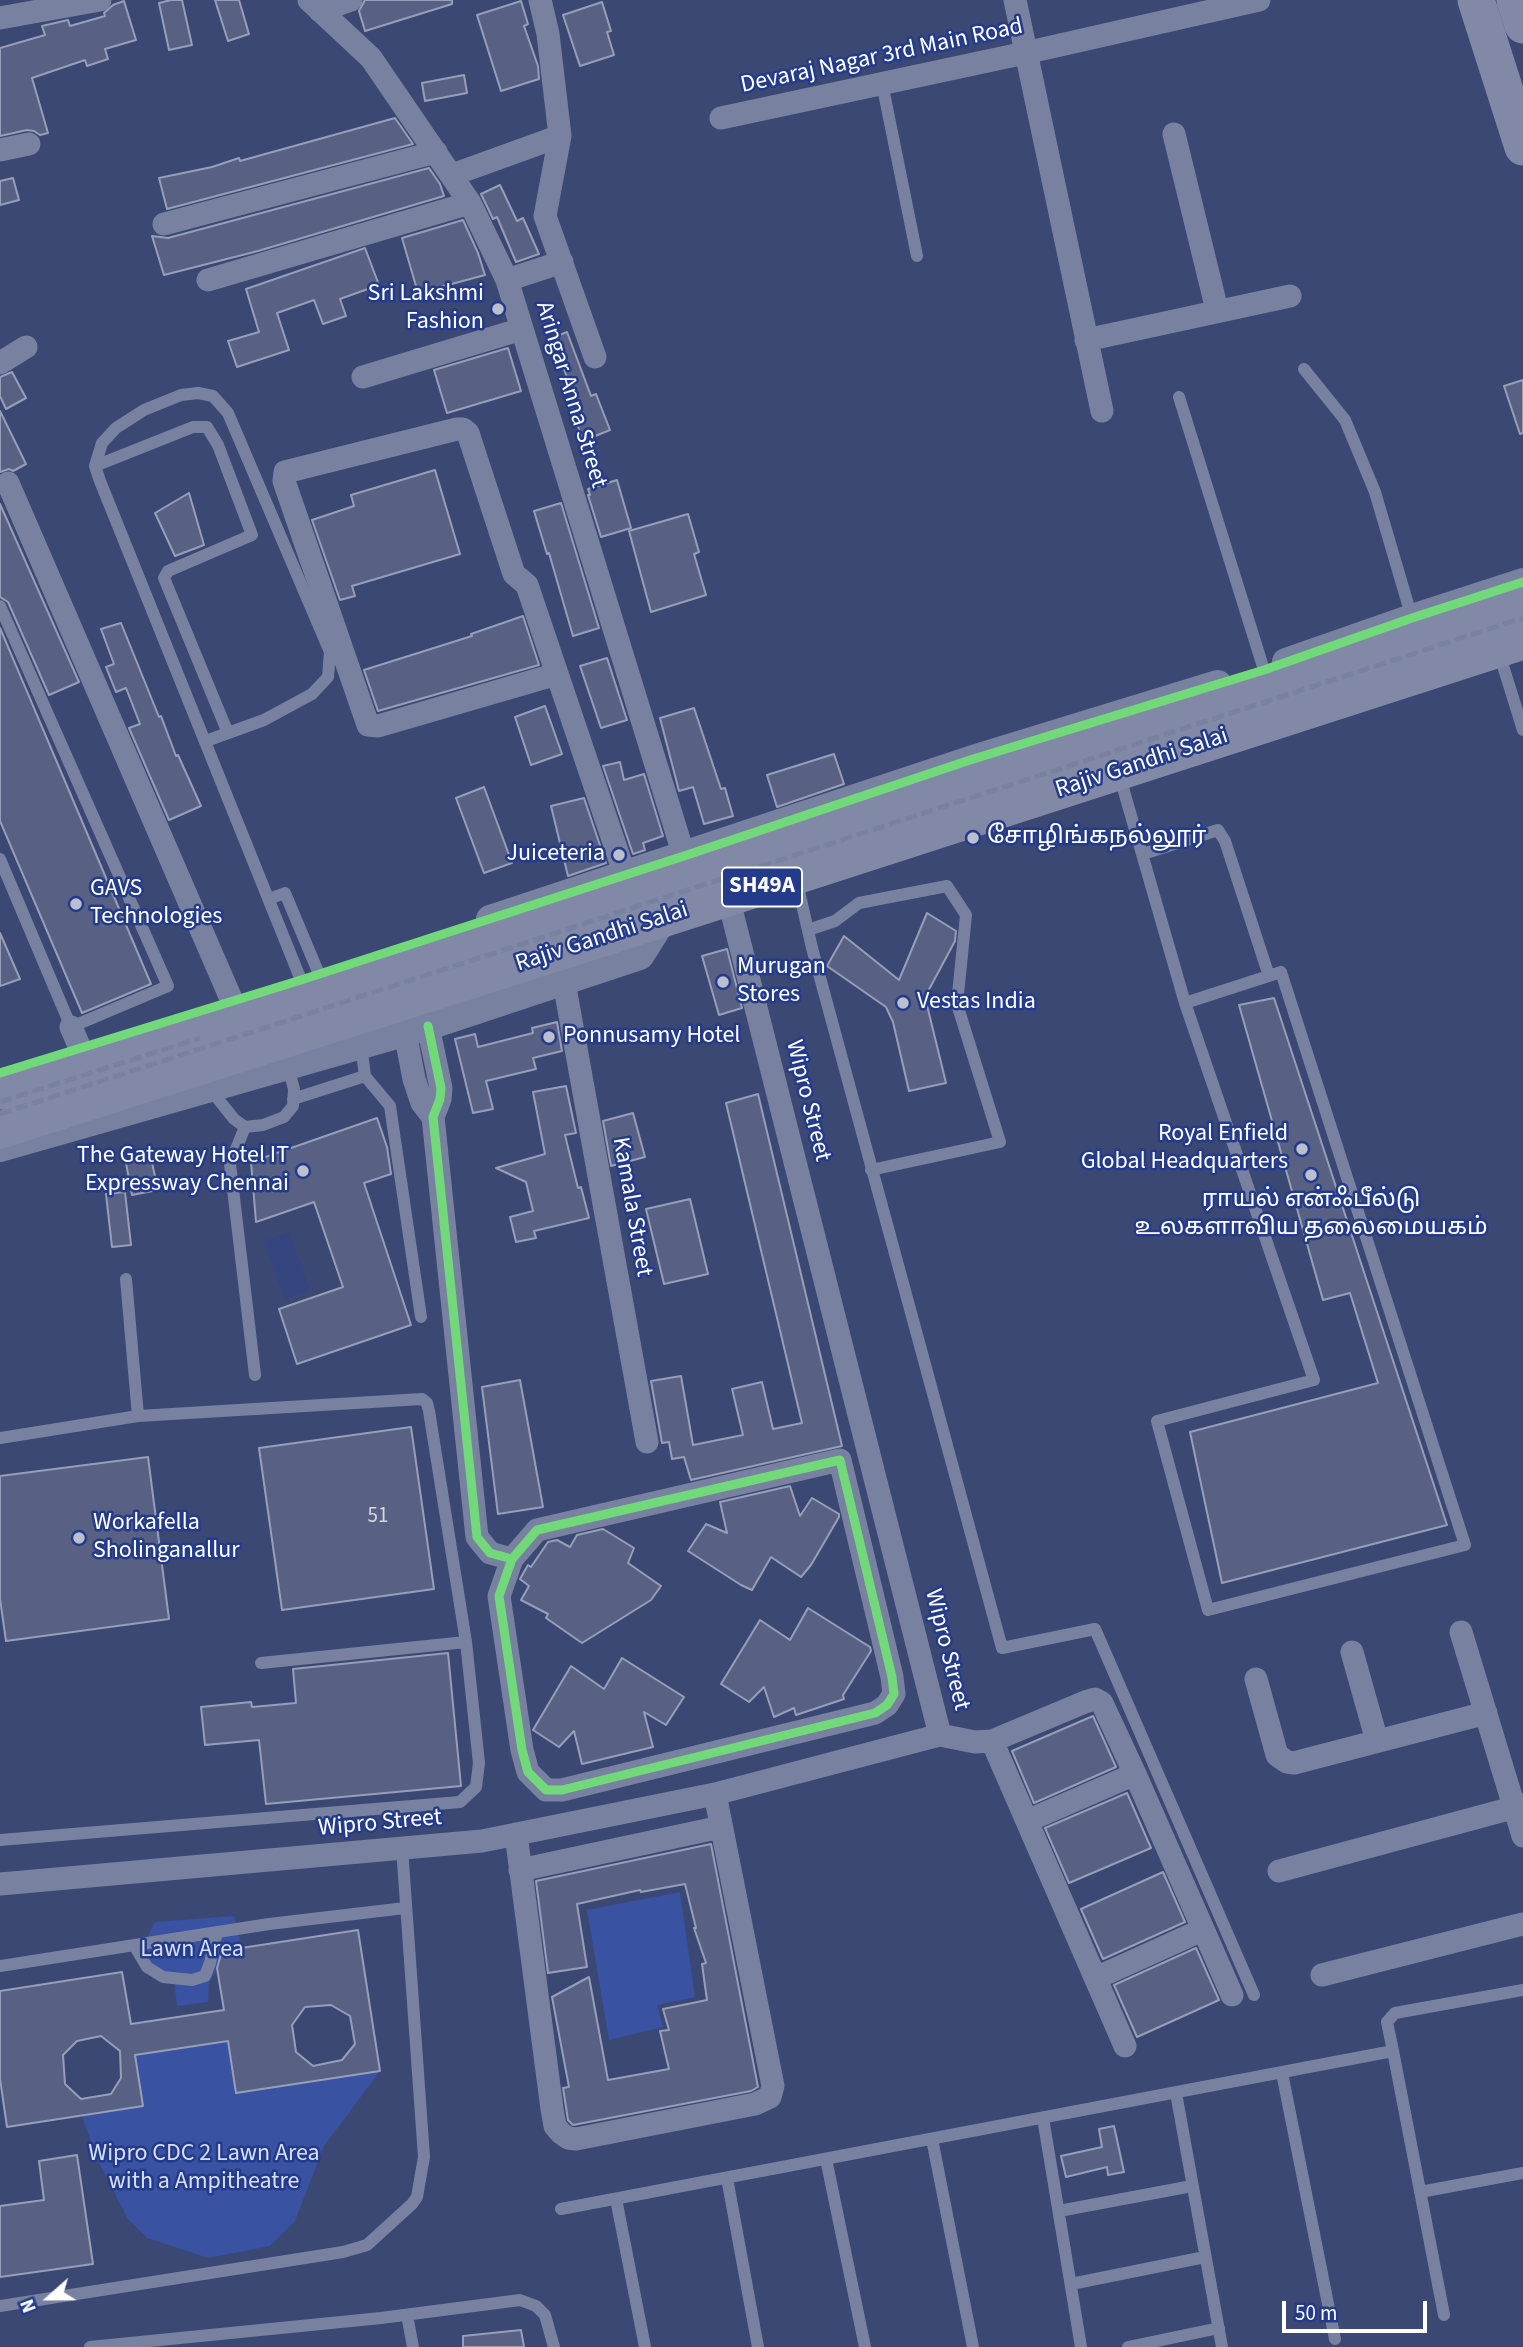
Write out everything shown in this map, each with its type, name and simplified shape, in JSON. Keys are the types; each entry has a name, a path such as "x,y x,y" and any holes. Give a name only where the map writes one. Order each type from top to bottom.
{"main road":[{"path":"1476,0 1523,147"},
{"path":"1515,0 1523,25"},
{"name":"Rajiv Gandhi Salai","path":"0,1091 693,874 1523,603"},
{"name":"Rajiv Gandhi Salai","path":"0,1130 170,1076 245,1015 664,918 1511,645"},
{"path":"158,1041 173,1051 178,1062 170,1076"}],"street":[{"path":"0,18 100,0"},
{"path":"314,5 351,0"},
{"path":"540,0 548,34 560,136 545,216 595,357"},
{"path":"1015,0 1102,411"},
{"name":"Devaraj Nagar 3rd Main Road","path":"721,118 1258,0"},
{"name":"Aringar Anna Street","path":"314,5 371,58 470,203 508,280 684,856"},
{"path":"1174,134 1217,310"},
{"path":"452,175 560,136"},
{"path":"0,150 29,144"},
{"path":"164,224 436,152"},
{"path":"208,280 470,203"},
{"path":"508,280 562,262"},
{"path":"1086,340 1290,296"},
{"path":"363,377 522,329"},
{"path":"0,363 26,346"},
{"path":"557,674 377,726 368,725 284,481 285,471 463,429 471,438 514,574 527,585 625,875"},
{"path":"8,483 245,1015"},
{"path":"0,1073 76,1038 245,1015 310,977 970,760 1264,670 1523,582"},
{"name":"Wipro Street","path":"0,1884 482,1841 715,1794 940,1735 728,897"},
{"path":"0,1149 416,1029 640,956 664,918"},
{"name":"Kamala Street","path":"564,982 648,1442"},
{"path":"416,1029 441,1088 433,1117 477,1537 490,1553 512,1559"},
{"path":"840,1460 892,1677 894,1694 887,1705 875,1713 562,1790 546,1790 528,1772 499,1596 512,1559 537,1530 869,1452"},
{"path":"1461,1632 1519,1806 1523,1836"},
{"path":"1352,1652 1377,1741"},
{"path":"1256,1679 1277,1755 1282,1760 1294,1763 1486,1713"},
{"path":"940,1735 975,1742 992,1741 1095,1699 1102,1703 1202,1930 1243,1995"},
{"path":"992,1741 1125,2046"},
{"path":"1027,1821 1135,1774"},
{"path":"516,1834 552,2109 555,2126 561,2133 576,2139 755,2104 770,2097 774,2086 715,1794"},
{"path":"1279,1871 1519,1806"},
{"path":"520,1870 721,1827"},
{"path":"1322,1975 1523,1924"},
{"path":"1096,1978 1202,1930"}],"lane":[{"path":"881,83 917,256"},
{"path":"1304,369 1345,420 1375,492 1412,618"},
{"path":"206,741 264,720 312,694 328,677 330,652 228,413 213,396 198,393 181,395 144,410 116,428 102,443 95,466 268,899 310,977"},
{"path":"1179,397 1264,670"},
{"path":"95,466 193,427 207,427 218,445 252,535 168,571 164,578 228,733"},
{"path":"0,606 168,986 76,1038 0,859"},
{"path":"1511,645 1523,730"},
{"path":"1118,771 1185,1003 1314,1380 1157,1421 1208,1610 1465,1545 1280,972 1185,1003"},
{"path":"1143,854 1218,830 1225,841 1269,976"},
{"path":"796,876 871,1170 1002,1648 1095,1629 1243,1995"},
{"path":"808,930 835,921 859,903 947,886 966,915 957,1004 1000,1142 871,1170"},
{"path":"268,899 285,893 310,977"},
{"path":"361,1044 365,1076 390,1106 421,1317"},
{"path":"210,1090 234,1119 245,1127 263,1125 284,1117 293,1106 294,1089 288,1067"},
{"path":"293,1099 365,1076"},
{"path":"245,1127 230,1164 255,1375"},
{"path":"126,1279 138,1416"},
{"path":"0,1437 138,1416 422,1399 429,1410 466,1642 479,1763 476,1787 460,1802 0,1840"},
{"path":"261,1663 466,1642"},
{"path":"0,2306 344,2252 367,2245 412,2204 417,2197 424,2157 401,1848"},
{"path":"0,1966 216,1932 405,1908"},
{"path":"134,1945 147,1967 163,1977 192,1980 205,1976 216,1932"},
{"path":"1444,2315 1387,2022 1395,2013 1523,1990"},
{"path":"561,2209 1394,2052"},
{"path":"1282,2073 1335,2339"},
{"path":"1175,2093 1222,2347"},
{"path":"1043,2118 1082,2347"},
{"path":"932,2139 973,2347"},
{"path":"826,2159 865,2347"},
{"path":"1420,2192 1523,2173"},
{"path":"727,2178 758,2347"},
{"path":"1059,2211 1192,2186"},
{"path":"616,2199 645,2347"},
{"path":"1071,2284 1205,2257"},
{"path":"90,2347 145,2344 520,2300 536,2306 545,2315 554,2347"},
{"path":"407,2315 413,2347"},
{"path":"1128,2347 1219,2328"}],"green space":[{"path":"680,1892 695,1997 657,2005 663,2027 609,2040 587,1910"},
{"name":"Lawn Area","path":"234,1916 240,1940 209,1981 208,2002 177,2006 174,1979 138,1955 155,1922"},
{"name":"Wipro CDC 2 Lawn Area with a Ampitheatre","path":"228,2041 236,2092 380,2071 324,2146 295,2221 270,2246 208,2258 147,2238 128,2219 98,2161 82,2116 143,2106 135,2055"}],"shaded area":[{"path":"289,1232 310,1290 285,1299 264,1241"}],"building":[{"path":"182,0 192,45 169,50 159,3"},
{"path":"215,0 239,0 249,34 228,41"},
{"path":"365,0 452,0 452,4 365,31 359,11"},
{"path":"124,1 136,40 105,49 108,59 87,66 85,60 32,78 48,133 40,135 27,130 0,136 0,48 45,35 42,26 68,20 70,26 105,16 104,13 113,5"},
{"path":"521,1 528,24 524,26 538,66 539,79 501,91 477,15"},
{"path":"602,2 611,31 607,32 614,55 580,66 563,15"},
{"path":"464,75 467,93 425,101 422,83"},
{"path":"395,118 413,144 167,209 159,178 212,167 239,158 240,161"},
{"path":"429,168 440,184 444,196 258,251 164,275 152,236 168,238"},
{"path":"13,178 19,200 0,205 0,181"},
{"path":"500,185 517,221 523,218 539,254 516,262 497,217 493,219 481,194"},
{"path":"463,220 485,275 418,293 402,238"},
{"path":"365,248 379,285 340,299 346,316 323,324 314,300 277,313 289,350 237,367 228,341 259,332 246,289"},
{"path":"567,332 591,396 596,394 610,430 583,441 570,403 576,401 552,338"},
{"path":"508,348 521,391 447,413 434,370"},
{"path":"12,372 26,398 6,409 0,396 0,377"},
{"path":"1523,380 1523,433 1520,434 1504,386"},
{"path":"0,411 26,464 13,471 9,469 0,472"},
{"path":"435,470 460,554 352,586 355,596 340,600 312,520 354,506 351,495"},
{"path":"617,480 631,528 601,537 588,489"},
{"path":"189,493 204,545 175,556 155,513"},
{"path":"561,503 599,628 573,636 534,511"},
{"path":"0,504 79,682 49,695 8,602 0,597"},
{"path":"688,514 699,552 694,554 706,595 651,612 629,531"},
{"path":"523,616 539,665 378,711 364,670 472,636 471,634"},
{"path":"121,623 176,756 178,755 201,806 169,820 129,728 140,724 126,688 116,692 106,667 114,664 101,629"},
{"name":"GAVS Technologies","path":"0,628 151,984 82,1013 0,821"},
{"path":"607,658 627,720 601,728 580,666"},
{"path":"545,706 562,754 531,765 515,717"},
{"path":"694,708 721,789 725,788 733,816 704,824 693,787 679,791 660,718"},
{"path":"834,754 844,784 777,807 767,775"},
{"path":"620,762 624,780 644,774 663,836 643,843 645,850 633,854 603,766"},
{"path":"484,787 512,863 484,873 456,798"},
{"path":"584,798 606,863 568,876 551,806"},
{"name":"Vestas India","path":"927,913 956,931 955,941 925,997 946,1083 909,1091 893,1022 886,1007 827,966 844,936 899,980"},
{"path":"0,933 20,979 0,986"},
{"name":"Murugan Stores","path":"727,949 742,1008 719,1015 702,956"},
{"name":"Royal Enfield Global Headquarters","path":"1274,998 1447,1525 1222,1583 1190,1432 1378,1383 1350,1293 1323,1300 1239,1005"},
{"path":"557,1022 562,1051 533,1058 536,1069 486,1081 493,1109 473,1113 455,1039 475,1034 478,1047 533,1033 532,1028"},
{"path":"566,1086 576,1133 565,1135 578,1188 581,1187 589,1218 534,1231 536,1238 516,1242 510,1217 533,1211 526,1182 496,1168 545,1154 533,1092"},
{"path":"758,1094 842,1446 691,1480 684,1457 672,1459 669,1442 662,1443 651,1381 681,1376 693,1445 743,1435 732,1389 762,1382 773,1429 802,1423 726,1103"},
{"path":"633,1113 645,1157 611,1166 603,1121"},
{"path":"377,1118 387,1147 391,1174 364,1183 411,1325 297,1364 279,1309 343,1287 314,1202 256,1222 251,1162"},
{"path":"151,1158 158,1190 132,1195 126,1163"},
{"path":"125,1192 131,1245 112,1247 106,1194"},
{"path":"690,1199 708,1274 664,1284 646,1209"},
{"path":"520,1380 543,1507 498,1514 482,1387"},
{"path":"411,1427 434,1589 282,1610 259,1448"},
{"name":"Workafella Sholinganallur","path":"148,1457 169,1619 6,1641 0,1599 0,1476"},
{"path":"790,1486 800,1516 812,1498 839,1514 811,1565 801,1577 771,1557 752,1590 688,1551 706,1524 727,1533 720,1502"},
{"path":"603,1529 634,1548 628,1563 661,1586 651,1600 582,1643 546,1618 548,1614 521,1600 529,1586 520,1579 548,1542 557,1540 570,1547 577,1535"},
{"path":"808,1608 870,1647 871,1651 843,1695 844,1699 796,1715 794,1708 774,1717 764,1687 749,1702 721,1684 760,1620 790,1640"},
{"path":"448,1653 461,1786 266,1804 259,1740 205,1745 201,1707 251,1702 252,1707 296,1703 293,1669"},
{"path":"622,1658 684,1697 666,1725 644,1712 653,1747 582,1764 574,1731 559,1747 533,1730 571,1666 604,1689"},
{"path":"1093,1716 1116,1767 1034,1803 1012,1751"},
{"path":"1127,1793 1151,1848 1069,1883 1045,1828"},
{"path":"711,1844 758,2087 751,2091 573,2125 568,2120 563,2088 569,2087 552,1997 589,1977 608,2080 669,2069 660,2031 669,2030 663,2009 707,2000 702,1964 706,1963 694,1928 685,1884 641,1892 640,1890 577,1904 587,1967 548,1973 536,1881"},
{"path":"1163,1872 1185,1922 1103,1959 1081,1909"},
{"path":"358,1930 380,2071 236,2093 228,2041 135,2055 143,2106 7,2127 0,2079 0,1991 122,1972 131,2024 224,2010 217,1968 222,1951","holes":["331,2005 350,2016 355,2044 342,2060 313,2066 296,2052 292,2025 305,2007","101,2036 120,2051 121,2078 111,2094 81,2099 65,2084 63,2055 77,2041"]},
{"path":"1196,1948 1219,2000 1137,2037 1114,1985"},
{"path":"1114,2126 1124,2172 1108,2175 1107,2167 1066,2177 1061,2156 1102,2147 1099,2129"},
{"path":"77,2155 93,2264 0,2277 0,2206 44,2200 39,2161"},
{"path":"521,2330 524,2347 463,2347 463,2336"}],"railway":[{"path":"0,1114 1523,618"},
{"path":"0,1102 200,1038"}],"cycle path":[{"path":"0,1073 301,980 970,760 1264,670 1523,582"},
{"path":"428,1026 441,1088 433,1117 477,1537 490,1553 512,1559 499,1596 522,1750 528,1772 546,1790 562,1790 875,1713 887,1705 894,1694 840,1460 537,1530 512,1559"}],"place":[{"name":"Sri Lakshmi Fashion","path":"498,309"},
{"name":"சோழிங்கநல்லூர்","path":"973,838"},
{"name":"Juiceteria","path":"619,855"},
{"name":"GAVS Technologies","path":"76,904"},
{"name":"Murugan Stores","path":"723,982"},
{"name":"Vestas India","path":"903,1003"},
{"name":"Ponnusamy Hotel","path":"549,1037"},
{"name":"Royal Enfield Global Headquarters","path":"1302,1149"},
{"name":"The Gateway Hotel IT Expressway Chennai","path":"303,1171"},
{"name":"ராயல் என்ஃபீல்டு உலகளாவிய தலைமையகம்","path":"1311,1175"},
{"name":"Workafella Sholinganallur","path":"79,1538"}]}
